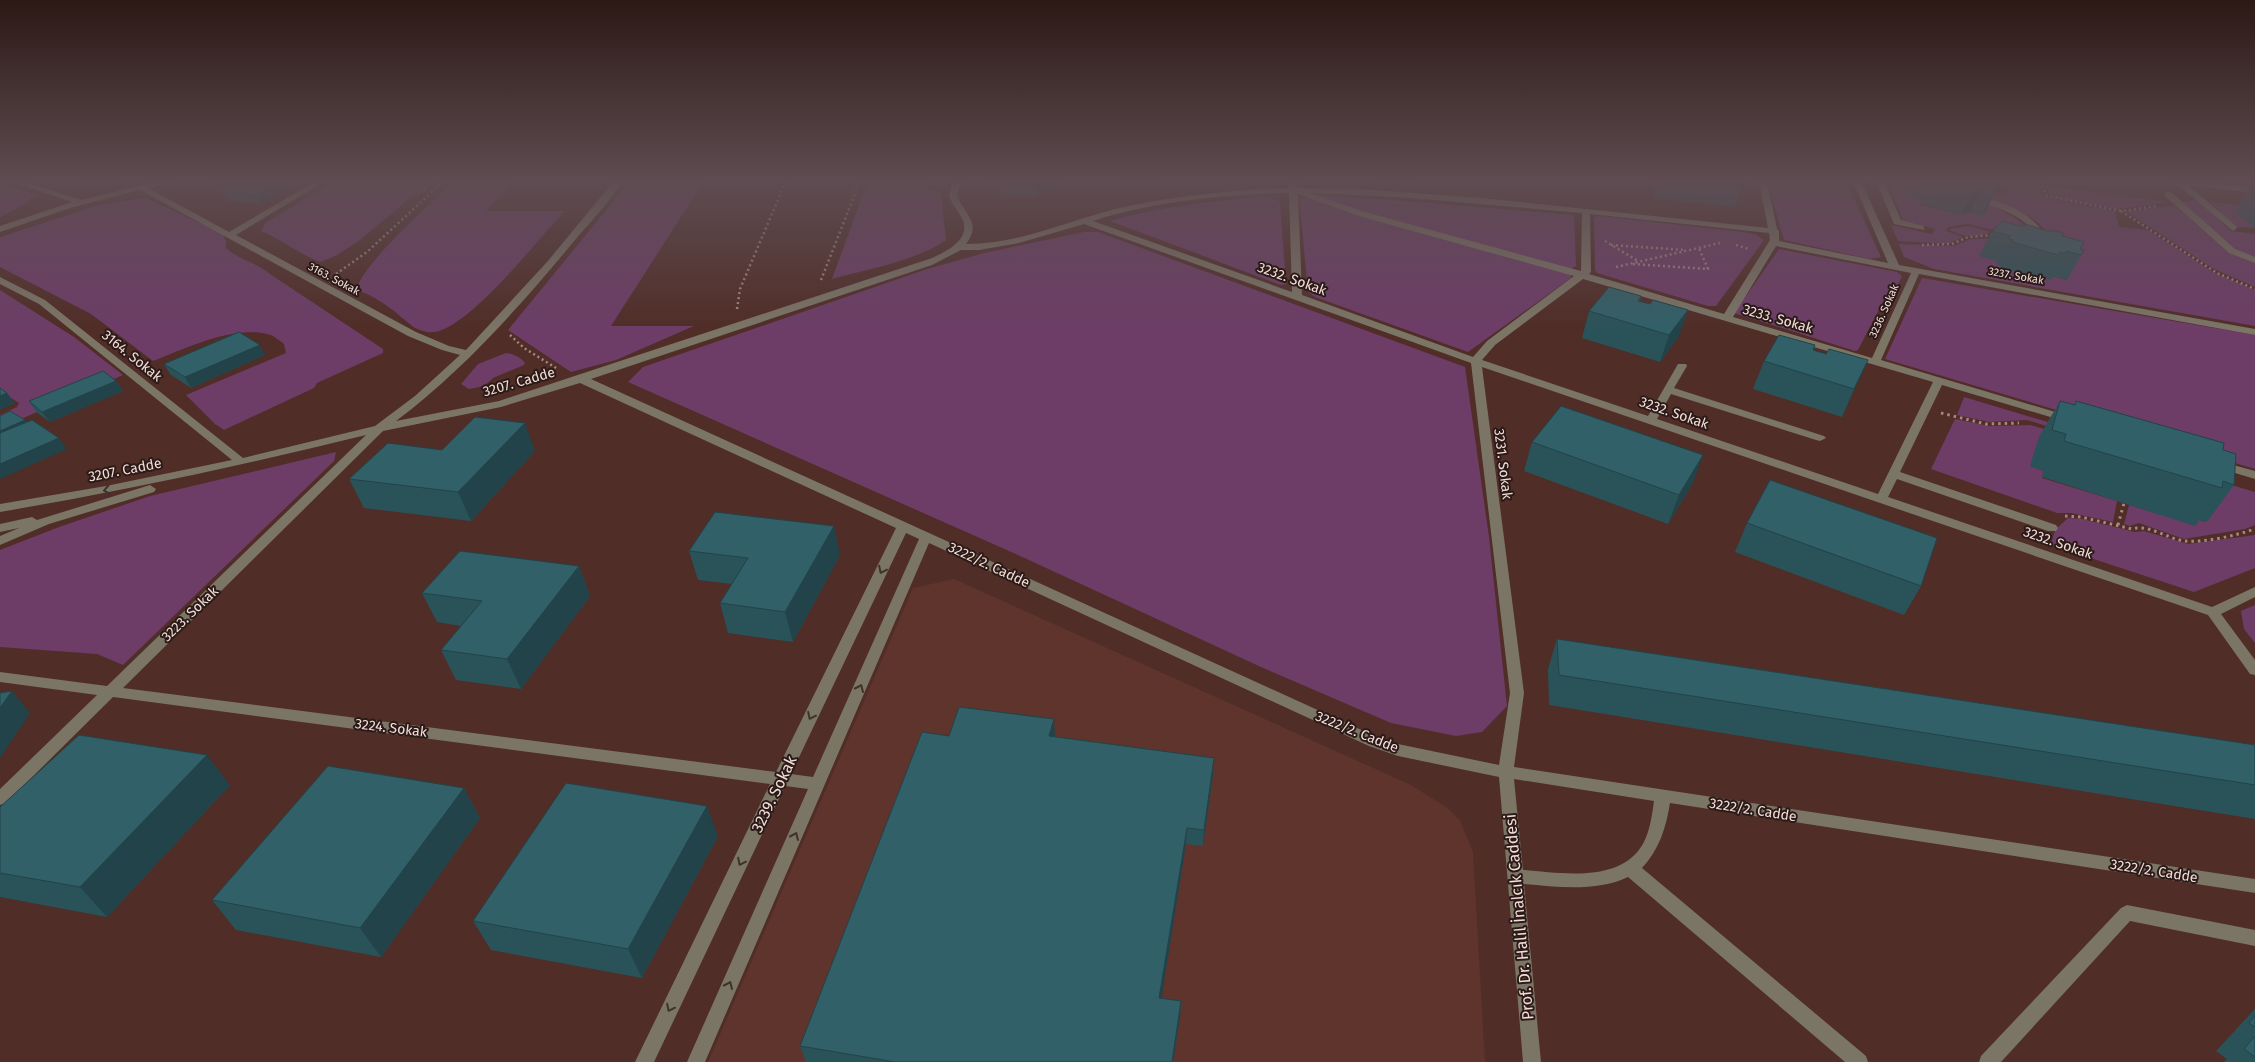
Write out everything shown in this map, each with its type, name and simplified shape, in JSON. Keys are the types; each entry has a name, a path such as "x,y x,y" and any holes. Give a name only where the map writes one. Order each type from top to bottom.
{"street":[{"name":"3163. Sokak","path":"220,231 412,334 467,353"},
{"path":"230,236 239,231"},
{"path":"379,428 420,398 467,353 560,255 579,231"},
{"path":"958,247 969,231"},
{"path":"958,247 986,247 1053,231"},
{"name":"3232. Sokak","path":"1111,231 1476,361 2213,612"},
{"path":"1295,231 1297,297"},
{"name":"3233. Sokak","path":"1422,231 1584,275 2081,423"},
{"path":"1476,361 1491,343 1584,275 1587,267 1586,231"},
{"path":"1727,318 1774,243 1775,231 1771,231"},
{"name":"3236. Sokak","path":"1879,231 1895,267"},
{"path":"2034,250 2041,237 2039,231"},
{"path":"2209,231 2232,251 2255,260"},
{"name":"3237. Sokak","path":"1774,243 1916,271 2255,332"},
{"name":"3207. Cadde","path":"0,508 106,490 241,462 379,428 501,404 938,260 958,247"},
{"name":"3236. Sokak","path":"1875,362 1916,271"},
{"name":"3164. Sokak","path":"0,280 42,302 241,462"},
{"name":"3231. Sokak","path":"1476,361 1518,693 1517,708 1507,753 1506,772"},
{"path":"1650,421 1682,366"},
{"name":"3222/2. Cadde","path":"581,379 1374,742 1424,756 1506,772 2255,886"},
{"path":"1882,500 1939,380"},
{"path":"1668,390 1820,438"},
{"name":"3223. Sokak","path":"0,799 379,428"},
{"path":"0,541 45,521 241,462"},
{"path":"2210,462 2255,475"},
{"path":"1893,474 2052,528"},
{"name":"3207. Cadde","path":"0,528 108,501"},
{"name":"3239. Sokak","path":"644,1062 903,526"},
{"path":"696,1062 926,536"},
{"path":"2255,591 2213,612 2255,670"},
{"name":"3224. Sokak","path":"0,676 817,784"},
{"name":"Prof. Dr. Halil İnalcık Caddesi","path":"1506,772 1532,1062"},
{"path":"1516,876 1580,880 1608,877 1631,869 1645,855 1653,838 1663,796"},
{"path":"1631,869 1859,1062"},
{"path":"1988,1062 2127,913 2255,938"}],"path":[{"path":"317,283 335,275 367,252 390,231"},
{"path":"744,324 737,314 740,289 765,231"},
{"path":"812,302 840,231"},
{"path":"1587,231 1638,262"},
{"path":"1922,245 1952,244 1968,237 1988,237 1994,235 1994,231"},
{"path":"2151,231 2217,272 2255,289"},
{"path":"1584,275 1722,242"},
{"path":"1611,245 1690,250"},
{"path":"1629,264 1708,269 1698,248"},
{"path":"499,321 504,329 524,348 561,371 581,379"},
{"path":"1925,409 1986,424 2022,423"},
{"path":"2118,525 2124,503"},
{"path":"2052,528 2064,516 2132,528 2140,527 2185,541 2235,536 2255,530"}],"shaded area":[{"path":"20,231 217,231 222,233 226,241 226,248 231,252 265,270 383,349 383,353 317,383 314,388 224,430 215,424 186,395 286,353 284,344 271,335 257,332 242,333 195,344 153,361 91,314 0,267 0,237"},
{"path":"261,231 371,231 337,255 321,262"},
{"path":"402,231 548,231 500,284 460,320 442,330 427,332 419,330 380,301 356,290 361,279 382,251"},
{"path":"589,231 672,231 611,326 694,326 616,360 571,372 508,330"},
{"path":"850,231 945,231 946,240 921,254 832,279"},
{"path":"1136,231 1282,231 1286,284 1281,285"},
{"path":"1302,231 1575,231 1576,266 1571,269 1571,278 1468,352 1315,297 1308,292"},
{"path":"1594,231 1731,231 1756,235 1764,240 1716,306 1708,306 1597,273 1595,270"},
{"path":"1781,231 1869,231 1881,257 1869,259 1784,240"},
{"path":"1893,231 1916,231 1932,234 1934,231 1946,231 1963,237 1947,244 1898,241"},
{"path":"1951,231 1990,232 1969,236"},
{"path":"2045,231 2149,231 2213,272 2255,290 2255,326 1934,269 1904,257 1899,244 1954,246 1970,239 1996,238 1998,262 2046,278 2051,279 2053,276 2067,280 2048,261 2049,244"},
{"path":"2155,231 2203,231 2227,251 2255,263 2255,287 2214,269"},
{"path":"2214,231 2255,234 2255,258 2237,251"},
{"path":"1084,232 1098,232 1465,367 1489,537 1507,706 1482,732 1456,736 1391,723 1261,667 1018,555 628,382 643,367 927,269 984,253"},
{"path":"1779,249 1897,272 1902,276 1892,298 1886,296 1858,350 1855,351 1734,313"},
{"path":"1922,278 2255,335 2255,469 1885,359"},
{"path":"0,290 74,337 123,375 0,428 0,415 17,407 19,403 0,391"},
{"path":"506,353 519,357 525,363 524,365 493,378 484,386 469,389 461,384 478,364"},
{"path":"1964,397 2121,444 2120,449 2027,420 1989,422 1957,415"},
{"path":"1955,419 1989,426 2030,425 2119,451 2030,466 2044,471 2042,478 2117,501 2113,522 2071,513 2057,513 1931,469"},
{"path":"336,452 334,461 123,665 97,654 0,647 0,550 59,527 150,496"},
{"path":"2131,455 2255,492 2255,525 2245,529 2184,539 2139,523 2130,526 2124,524 2129,505 2195,525 2196,519 2206,522"},
{"path":"2068,518 2082,519 2135,532 2144,531 2188,544 2255,535 2255,568 2194,592 2051,545 2055,530"},
{"path":"954,579 1411,785 1446,807 1460,820 1473,852 1485,1062 708,1062 913,588"},
{"path":"2255,605 2255,643 2244,629 2241,611"}],"building":[{"path":"1992,231 2053,231 2063,233 2062,236 2084,242 2080,249 2084,250 2081,255 2066,251 2065,254 2060,252 2058,255 2012,242 2013,240 2008,238 2010,236"},
{"path":"1609,287 1641,296 1638,301 1650,304 1653,300 1688,310 1669,335 1589,311"},
{"path":"239,332 260,345 185,377 164,364"},
{"path":"1779,335 1815,345 1813,350 1826,354 1829,349 1868,360 1854,389 1764,361"},
{"path":"103,371 116,381 42,412 29,401"},
{"path":"0,388 7,393 0,396"},
{"path":"2060,401 2075,405 2076,401 2224,443 2223,450 2236,454 2234,485 2223,481 2222,488 2064,441 2066,434 2052,430"},
{"path":"1561,406 1703,455 1679,495 1532,442"},
{"path":"10,411 25,420 0,431 0,416"},
{"path":"475,417 525,423 458,492 349,479 388,443 442,450"},
{"path":"32,420 59,438 0,464 0,433"},
{"path":"1770,480 1937,538 1921,586 1747,523"},
{"path":"715,512 834,526 785,612 720,603 748,558 689,551"},
{"path":"460,551 579,566 507,659 441,650 482,601 422,593"},
{"path":"1557,639 2255,745 2255,785 1559,675"},
{"path":"12,691 0,708 0,693"},
{"path":"959,707 1054,719 1049,736 1214,758 1204,830 1187,828 1159,998 1181,1001 1172,1062 895,1062 800,1046 922,732 949,736"},
{"path":"79,735 207,755 80,887 0,873 0,807"},
{"path":"328,766 464,788 360,928 212,900"},
{"path":"566,783 707,806 628,949 473,921"},
{"path":"2255,1016 2255,1027 2249,1023"},
{"path":"2255,1036 2255,1057 2244,1049"}]}
